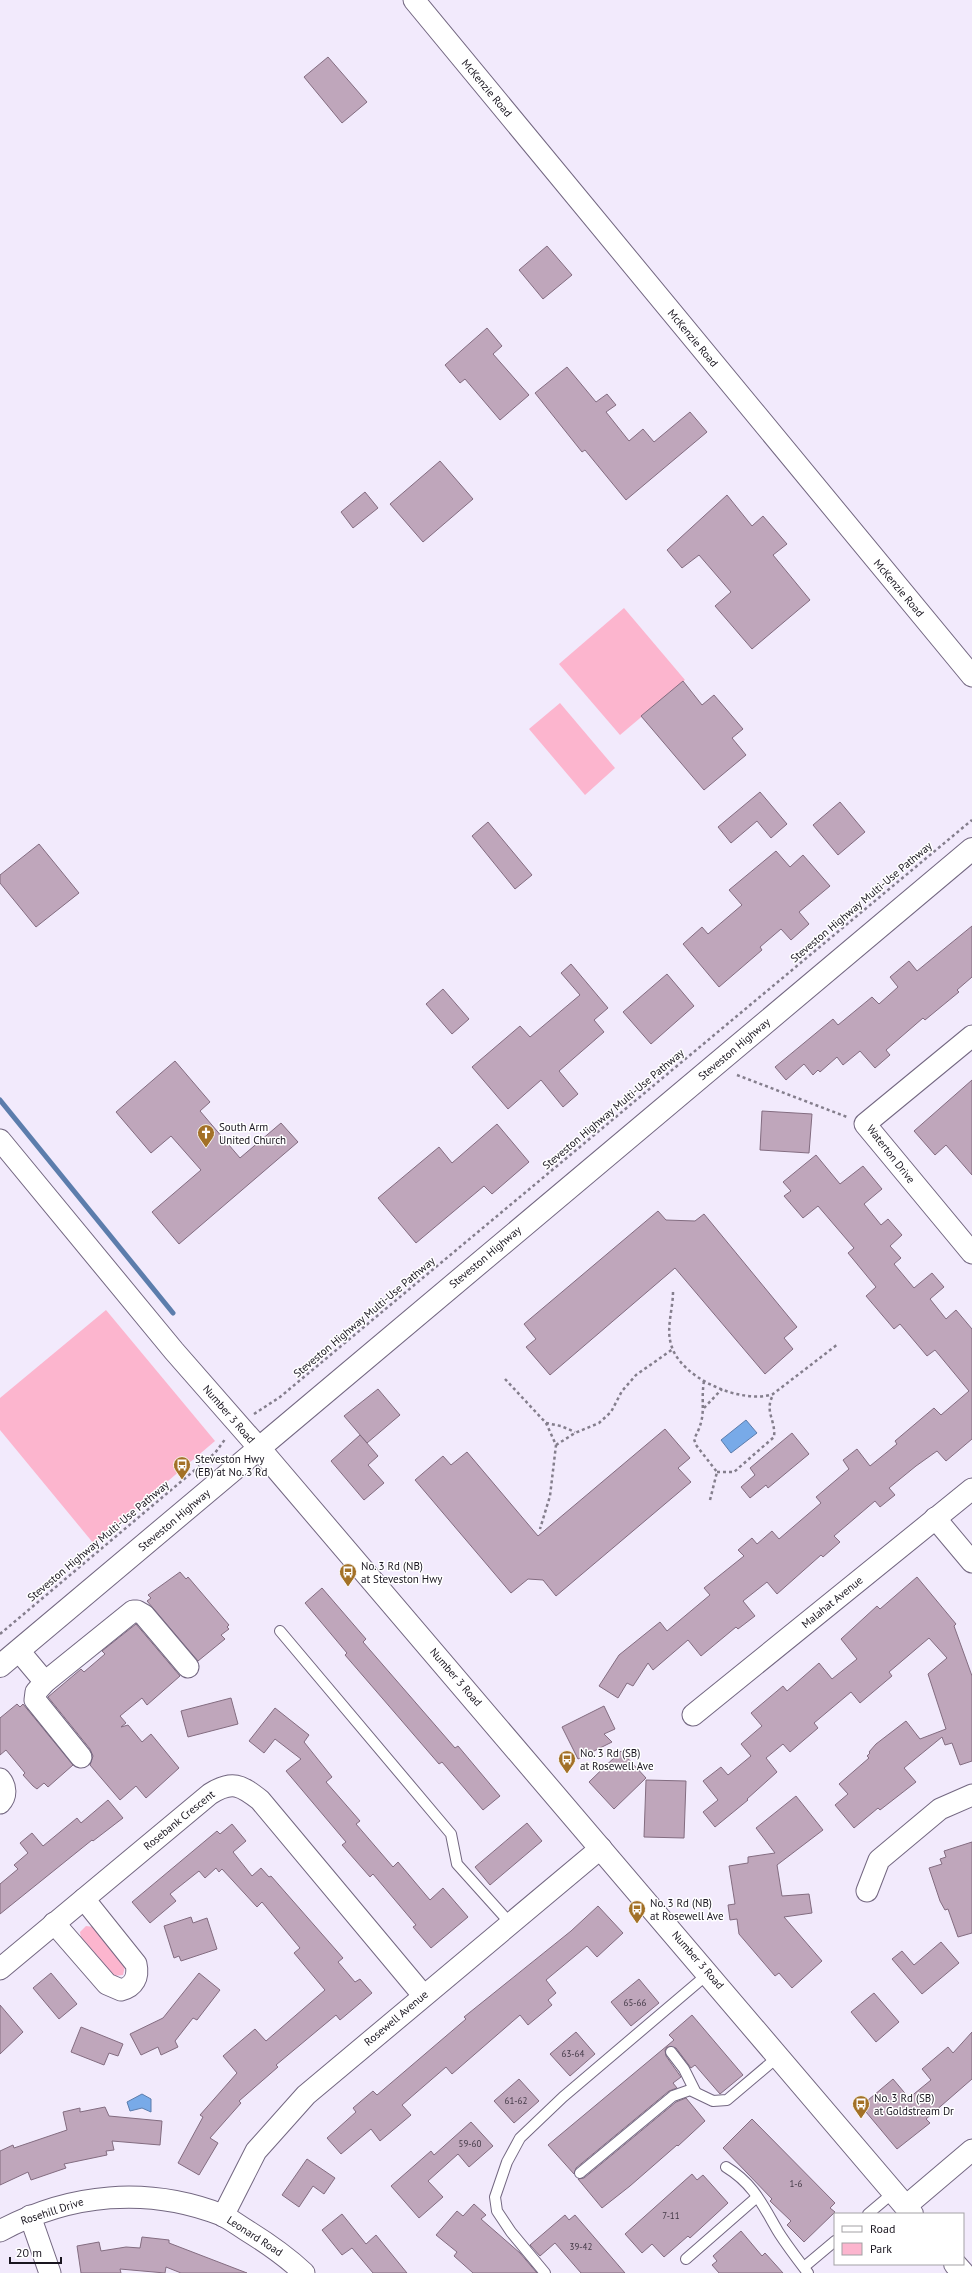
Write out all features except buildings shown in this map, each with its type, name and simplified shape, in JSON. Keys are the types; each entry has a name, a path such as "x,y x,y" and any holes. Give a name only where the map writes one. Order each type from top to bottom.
{"main road":[{"name":"Steveston Highway","path":"0,1666 972,849"},
{"name":"Number 3 Road","path":"259,1448 709,1973 904,2204"},
{"path":"956,2265 963,2273"}],"street":[{"name":"McKenzie Road","path":"414,0 972,676"},
{"name":"Waterton Drive","path":"972,1036 865,1124 972,1253"},
{"name":"Number 3 Road","path":"0,1140 174,1351 259,1448"},
{"name":"Malahat Avenue","path":"693,1715 972,1489"},
{"path":"935,1518 972,1562"},
{"path":"81,1757 35,1700 36,1692 45,1682 133,1611 138,1611 144,1615 188,1667"},
{"path":"19,1651 45,1682"},
{"path":"0,1779 5,1790 5,1796 0,1803"},
{"name":"Rosebank Crescent","path":"0,1969 210,1794 222,1786 233,1785 247,1790 260,1800 423,1995"},
{"path":"867,1892 879,1860 940,1810 972,1794"},
{"name":"Rosewell Avenue","path":"223,2216 256,2151 275,2128 318,2084 601,1848"},
{"path":"54,1923 107,1984 121,1990 131,1986 137,1975 136,1964 84,1899"},
{"path":"904,2204 972,2150"},
{"name":"Rosehill Drive","path":"0,2231 30,2216 76,2201 122,2196 176,2201 223,2216"},
{"path":"30,2216 50,2273"},
{"name":"Leonard Road","path":"223,2216 282,2252 304,2273"}],"lane":[{"path":"280,1631 450,1834 457,1864 510,1923"},
{"path":"545,2273 511,2232 497,2211 495,2197 507,2162 520,2138 563,2098 709,1973"},
{"path":"671,2052 684,2069 695,2091"},
{"path":"580,2173 673,2096 685,2090 695,2091 713,2101 727,2100 779,2056"},
{"path":"726,2167 743,2177 780,2234 806,2270 834,2242"},
{"path":"686,2259 757,2197"},
{"path":"872,2213 904,2204"}],"path":[{"name":"Steveston Highway Multi-Use Pathway","path":"262,1408 280,1397 972,820"},
{"path":"737,1075 865,1124"},
{"path":"673,1292 669,1334 673,1349 680,1360 704,1381 722,1389 748,1396 764,1397 773,1394 838,1344"},
{"path":"556,1445 575,1432 599,1423 611,1412 622,1392 636,1375 673,1349"},
{"path":"505,1379 546,1423 556,1445 550,1496 540,1530"},
{"path":"704,1381 702,1398 704,1408 702,1425 694,1439 696,1445 717,1472"},
{"path":"704,1408 722,1389"},
{"path":"717,1472 734,1472 774,1437 775,1430 769,1414 769,1402 773,1394"},
{"path":"546,1423 561,1426 575,1432"},
{"name":"Steveston Highway Multi-Use Pathway","path":"0,1634 215,1453 221,1442"},
{"path":"710,1500 717,1472"}],"green space":[{"path":"624,608 685,680 620,735 559,664"},
{"path":"560,703 615,768 585,795 529,729"},
{"path":"106,1310 215,1441 94,1544 0,1430 0,1398"},
{"path":"86,1926 94,1927 125,1966 123,1975 114,1976 81,1938 80,1932"}],"water":[{"path":"746,1420 757,1433 731,1453 721,1440"},
{"path":"142,2094 151,2099 151,2112 142,2108 130,2111 127,2102"}],"waterway":[{"path":"0,1100 173,1313"}],"place":[{"name":"South Arm United Church","path":"206,1148"},
{"name":"Steveston Hwy (EB) at No. 3 Rd","path":"182,1480"},
{"name":"No. 3 Rd (NB) at Steveston Hwy","path":"348,1587"},
{"name":"No. 3 Rd (SB) at Rosewell Ave","path":"567,1774"},
{"name":"No. 3 Rd (NB) at Rosewell Ave","path":"637,1924"},
{"name":"No. 3 Rd (SB) at Goldstream Dr","path":"861,2119"}]}
